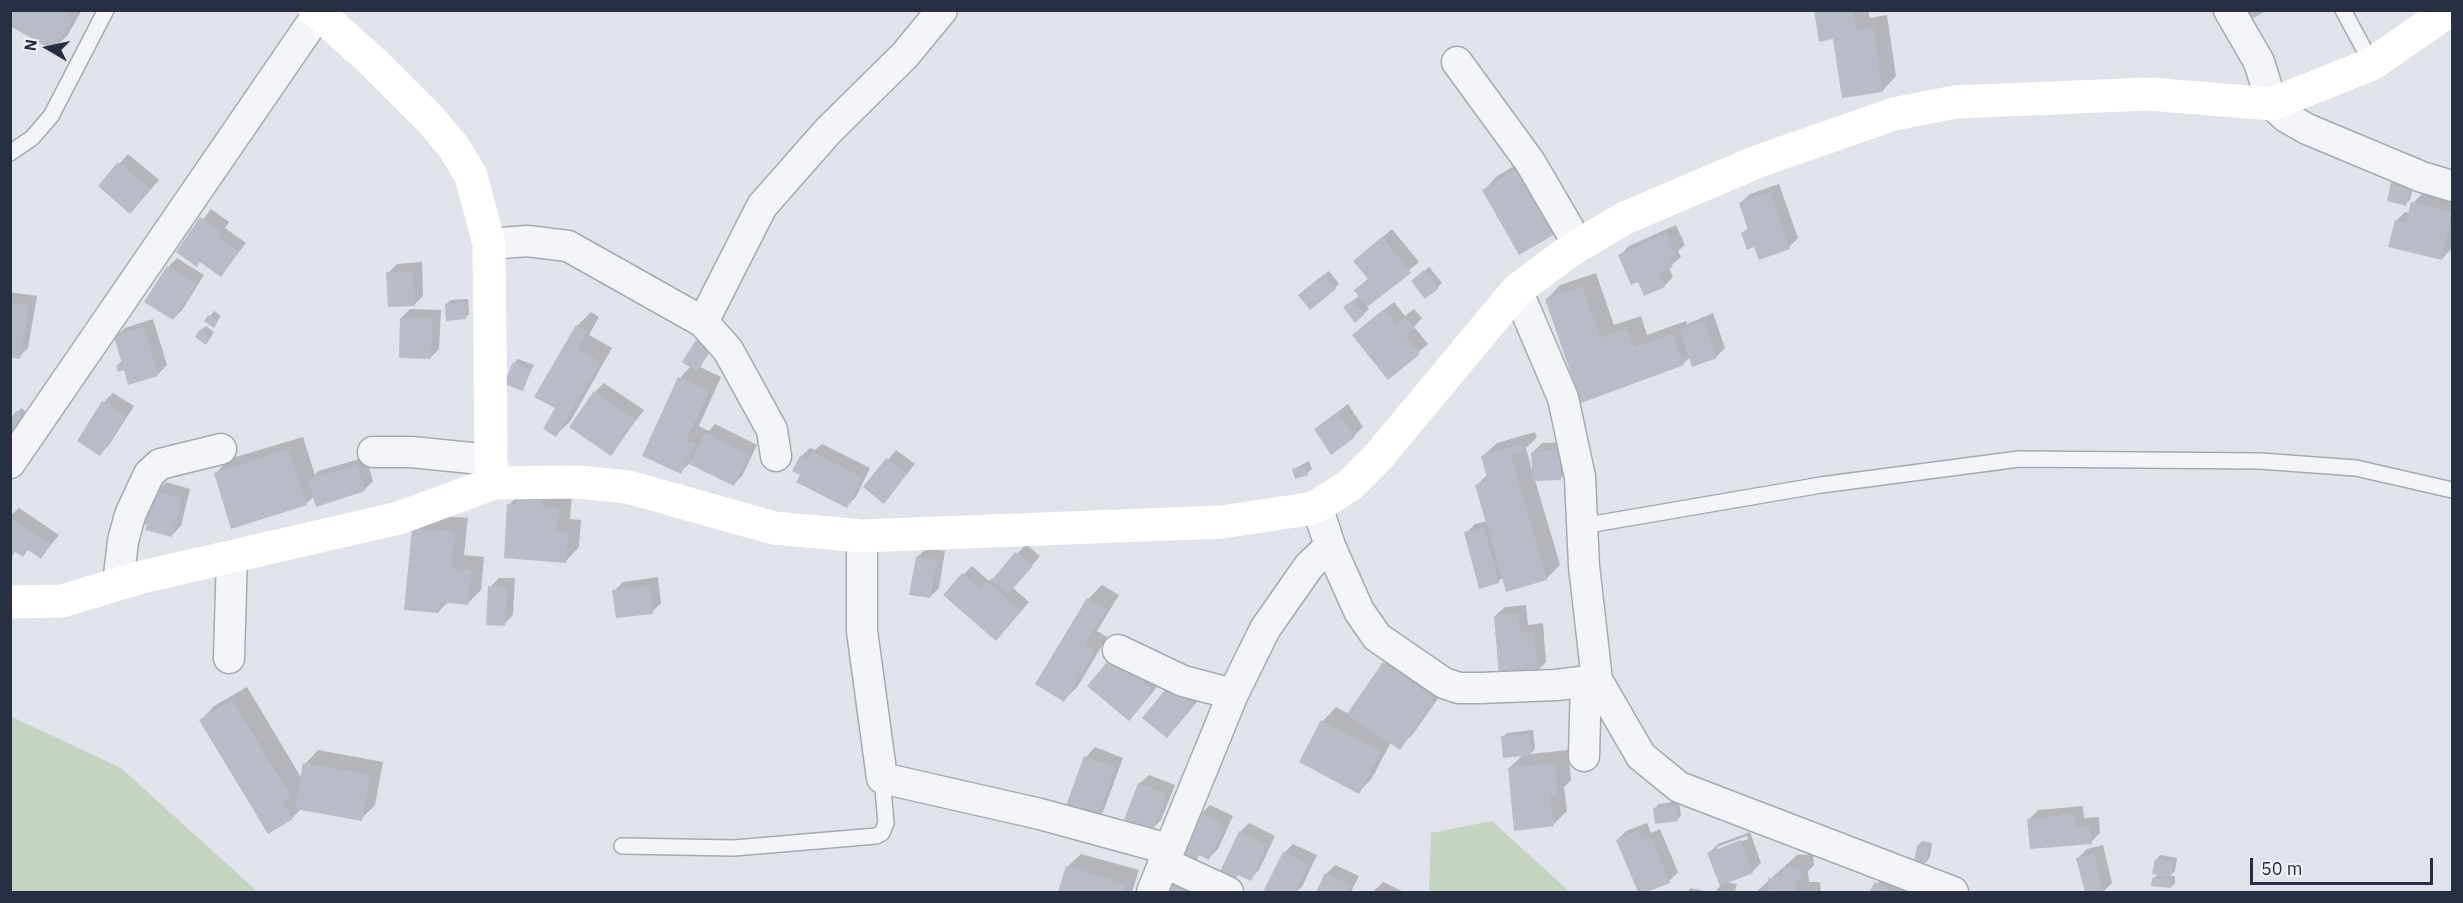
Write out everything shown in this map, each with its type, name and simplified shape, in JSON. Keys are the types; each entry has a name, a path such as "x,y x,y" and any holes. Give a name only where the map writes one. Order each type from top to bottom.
{"street":[{"path":"703,322 762,206 828,130 905,54 942,10"},
{"path":"2229,10 2259,62 2272,104 2286,117 2307,129 2422,177 2452,186"},
{"path":"373,452 411,452 492,471 628,487 774,528 862,536 1222,522 1317,506 1349,486 1378,457 1517,290 1578,246 1625,218 1760,161 1894,114 1955,102 2149,94 2272,104 2372,64 2450,10"},
{"path":"10,463 323,14 431,120 454,149 471,176 489,244 492,471"},
{"path":"1457,63 1530,162 1578,246"},
{"path":"489,244 527,241 568,246 703,322 728,350 772,430 777,456"},
{"path":"1517,290 1563,398 1580,477 1592,681 1584,756"},
{"path":"118,584 123,541 130,515 148,474 160,464 220,449"},
{"path":"10,602 62,601 118,584 399,518 492,471"},
{"path":"1317,506 1330,546 1359,611 1377,637 1444,683 1459,688 1556,685 1592,681"},
{"path":"862,536 862,631 882,778 1040,814 1165,856 1227,892"},
{"path":"1152,892 1233,694 1265,629 1309,566 1330,546"},
{"path":"229,658 232,556"},
{"path":"1118,650 1183,681 1233,694"},
{"path":"1592,681 1641,756 1679,788 1953,892"}],"lane":[{"path":"10,153 32,138 51,116 106,10"},
{"path":"2343,10 2372,64"},
{"path":"1582,526 1821,485 2019,459 2260,461 2356,468 2452,490"},
{"path":"622,846 734,848 876,836 882,833 886,823 882,778"}],"green space":[{"path":"10,716 121,768 258,892 11,892"},
{"path":"1492,821 1570,892 1429,892 1431,833"}],"building":[{"path":"10,10 61,10 73,18 54,51 10,26"},
{"path":"1814,10 1853,10 1856,31 1873,28 1883,92 1842,98 1833,39 1819,42"},
{"path":"2243,10 2268,10 2248,21"},
{"path":"118,162 151,189 130,214 98,186"},
{"path":"1518,168 1555,234 1519,255 1482,190"},
{"path":"2391,182 2411,187 2406,206 2387,201"},
{"path":"1770,192 1790,249 1759,260 1754,247 1747,250 1741,233 1748,230 1739,203"},
{"path":"2411,202 2452,212 2442,260 2388,247 2395,220 2406,223"},
{"path":"200,217 221,232 217,237 239,252 221,277 200,262 197,267 176,252"},
{"path":"1667,233 1676,255 1669,258 1673,267 1659,273 1665,287 1644,296 1638,282 1631,285 1618,255"},
{"path":"1382,237 1411,273 1367,307 1354,290 1368,279 1353,261"},
{"path":"167,266 196,284 173,320 144,302"},
{"path":"1424,270 1439,288 1425,299 1411,281"},
{"path":"413,271 415,306 388,307 386,272"},
{"path":"1324,274 1336,289 1310,310 1298,295"},
{"path":"1582,286 1600,338 1627,328 1634,348 1672,334 1684,365 1581,403 1545,299"},
{"path":"1353,300 1365,314 1355,323 1343,307"},
{"path":"10,302 29,305 20,359 10,357"},
{"path":"465,302 466,319 446,321 445,304"},
{"path":"1384,309 1396,324 1405,317 1414,328 1405,336 1420,354 1388,380 1352,335"},
{"path":"208,315 218,321 214,328 204,321"},
{"path":"400,318 432,319 431,359 399,358"},
{"path":"1704,321 1717,358 1692,367 1680,330"},
{"path":"576,325 587,331 577,349 600,362 556,437 543,429 555,408 534,397"},
{"path":"144,327 158,376 128,385 124,370 118,372 116,365 122,363 114,337"},
{"path":"200,329 211,337 206,345 195,337"},
{"path":"696,340 711,349 697,372 682,362"},
{"path":"513,362 531,370 523,391 504,384"},
{"path":"678,377 709,391 686,440 695,444 681,474 642,456"},
{"path":"594,391 636,420 611,456 569,427"},
{"path":"102,401 126,416 100,456 77,441"},
{"path":"16,411 29,420 18,435 10,430 10,419"},
{"path":"1338,412 1355,437 1331,455 1314,429"},
{"path":"705,433 749,455 734,486 689,464"},
{"path":"1521,444 1524,452 1511,456 1547,580 1506,592 1475,485 1488,481 1481,456"},
{"path":"289,449 307,505 231,529 214,473"},
{"path":"1560,450 1561,480 1533,481 1531,452"},
{"path":"811,452 862,477 847,508 796,482 800,475 792,471 800,456 807,460"},
{"path":"886,458 907,474 884,504 863,487"},
{"path":"357,465 365,491 316,507 308,480"},
{"path":"1305,465 1308,475 1295,479 1292,469"},
{"path":"155,491 182,498 172,537 145,530 147,525 137,522"},
{"path":"517,497 543,499 542,507 559,508 557,532 568,533 566,563 504,558 507,504 517,505"},
{"path":"10,517 51,544 41,559 28,550 23,557 10,549"},
{"path":"1484,527 1499,583 1479,589 1464,532"},
{"path":"412,528 455,532 451,568 471,570 468,605 440,602 439,613 404,610"},
{"path":"1015,552 1033,566 1008,594 992,580"},
{"path":"916,557 937,560 930,598 909,595"},
{"path":"962,573 980,589 986,581 1021,611 996,641 943,595"},
{"path":"488,586 507,587 505,626 486,625"},
{"path":"649,586 653,614 616,618 612,590"},
{"path":"1087,598 1106,609 1085,645 1095,651 1064,702 1035,684"},
{"path":"1518,614 1520,633 1534,632 1538,673 1499,676 1494,616"},
{"path":"1113,655 1154,691 1129,721 1087,686"},
{"path":"1383,662 1435,698 1400,750 1347,714"},
{"path":"1169,685 1194,705 1167,738 1142,718"},
{"path":"232,700 291,797 282,802 293,819 268,834 199,720"},
{"path":"1321,720 1381,752 1359,794 1299,762"},
{"path":"1529,734 1531,755 1503,758 1501,736"},
{"path":"1084,756 1115,768 1095,823 1064,811"},
{"path":"303,763 370,775 362,821 295,809"},
{"path":"1555,763 1558,795 1550,796 1554,826 1514,831 1508,768"},
{"path":"1138,783 1167,794 1152,831 1124,820"},
{"path":"1676,805 1678,821 1655,824 1653,808"},
{"path":"1199,813 1225,825 1209,860 1199,855 1196,861 1180,853"},
{"path":"2074,814 2075,827 2090,825 2092,844 2030,849 2027,819"},
{"path":"1239,831 1267,845 1251,881 1238,875 1234,881 1219,874"},
{"path":"1638,831 1642,841 1651,837 1670,883 1647,892 1638,892 1616,840"},
{"path":"1741,840 1753,873 1720,886 1707,853"},
{"path":"1917,845 1929,847 1926,863 1914,861"},
{"path":"1283,852 1309,865 1295,892 1263,892"},
{"path":"2094,854 2103,892 2085,892 2076,858"},
{"path":"2155,859 2173,862 2171,877 2152,874"},
{"path":"1066,866 1126,884 1123,892 1058,892"},
{"path":"1800,867 1801,880 1795,880 1796,892 1753,892 1769,890 1768,878 1783,877 1782,868"},
{"path":"1325,873 1351,886 1348,892 1316,892"},
{"path":"2152,878 2172,880 2171,888 2151,886"},
{"path":"1875,882 1892,892 1869,892"},
{"path":"1173,883 1193,892 1168,892"}]}
